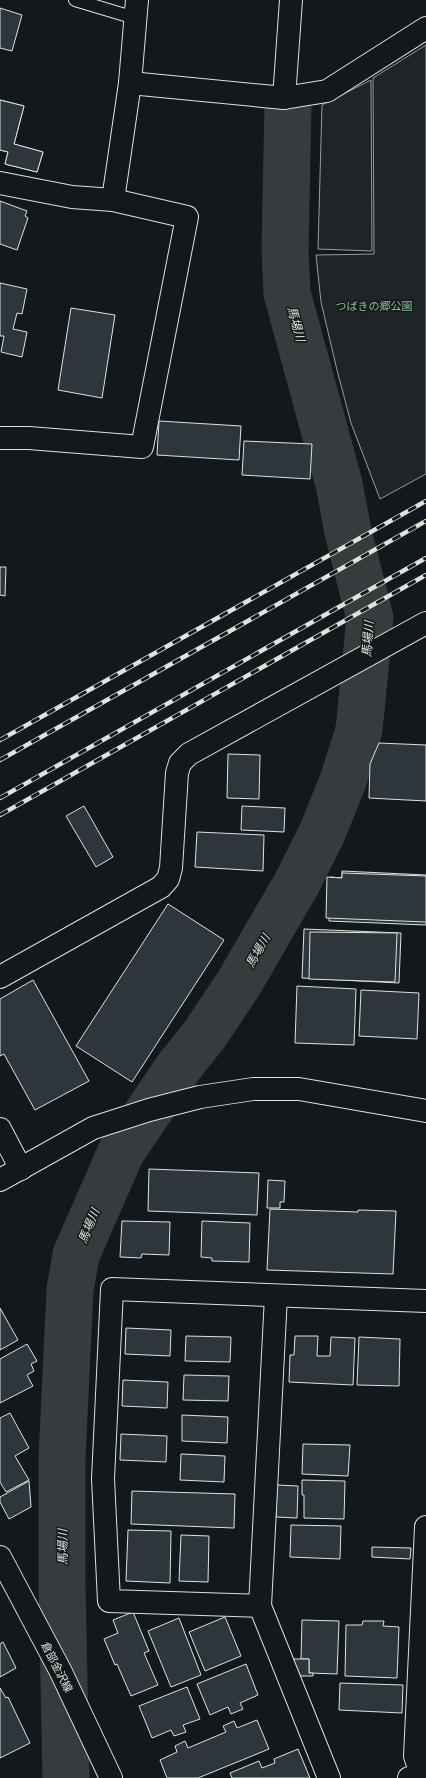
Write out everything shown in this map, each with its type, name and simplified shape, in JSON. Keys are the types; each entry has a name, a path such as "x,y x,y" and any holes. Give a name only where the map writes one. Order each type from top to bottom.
{"street":[{"path":"284,98 291,0"},
{"path":"113,200 130,83 136,9"},
{"path":"130,83 284,98 328,91 426,28"},
{"path":"0,183 72,197 113,200 187,217 142,447 29,438 0,438"},
{"path":"0,977 161,887 168,879 171,868 176,773 180,763 189,754 426,623"},
{"path":"0,1180 93,1128 124,1117 200,1097 253,1089 299,1089 426,1111"},
{"path":"0,1129 21,1168"},
{"path":"260,1606 109,1601 103,1479 112,1289 426,1301"},
{"path":"276,1296 260,1606 329,1778"},
{"path":"419,1774 415,1756 426,1527"},
{"name":"倉部金沢線","path":"0,1557 49,1649 111,1778"}],"lane":[{"path":"75,0 136,9"}],"green space":[{"name":"つばきの郷公園","path":"426,45 426,474 380,499 351,423 337,370 321,302 316,255 374,254 373,78"},
{"path":"371,80 372,251 318,249 322,105"}],"building":[{"path":"0,8 22,15 12,51 0,48"},
{"path":"0,100 24,106 14,144 43,152 37,172 5,164 8,152 0,150"},
{"path":"0,100 24,106 14,144 43,152 37,172 5,164 8,152 0,150"},
{"path":"0,201 27,211 25,216 28,218 17,250 0,244"},
{"path":"0,283 27,289 22,314 17,313 13,329 27,332 22,357 1,352 4,336 0,336"},
{"path":"71,308 115,315 102,398 58,390"},
{"path":"159,421 241,426 239,460 157,455"},
{"path":"244,441 312,444 310,479 242,475"},
{"path":"0,567 6,567 5,596 0,595"},
{"path":"379,743 426,745 426,801 369,798 370,764"},
{"path":"228,754 260,755 259,799 227,798"},
{"path":"84,806 113,857 96,867 66,816"},
{"path":"242,806 285,808 284,832 241,830"},
{"path":"197,832 264,835 263,871 195,867"},
{"path":"342,871 426,875 426,925 329,921 330,877 342,878"},
{"path":"342,873 426,876 426,922 326,918 327,877 342,878"},
{"path":"168,904 224,940 132,1082 76,1046"},
{"path":"304,929 401,933 399,983 302,978"},
{"path":"310,932 397,933 395,982 309,979"},
{"path":"33,980 89,1081 35,1110 4,1054 0,1056 0,999"},
{"path":"297,986 356,989 354,1045 295,1043"},
{"path":"361,990 419,993 417,1039 359,1036"},
{"path":"149,1169 259,1173 257,1215 148,1211"},
{"path":"268,1180 285,1181 284,1202 280,1202 280,1208 267,1208"},
{"path":"270,1209 358,1212 358,1210 396,1211 393,1274 267,1270"},
{"path":"122,1221 170,1222 169,1255 142,1254 141,1258 120,1257"},
{"path":"202,1221 250,1223 249,1262 212,1261 212,1258 201,1257"},
{"path":"0,1308 18,1340 0,1350"},
{"path":"126,1328 171,1330 170,1356 125,1354"},
{"path":"186,1336 231,1337 230,1362 185,1361"},
{"path":"295,1336 318,1336 317,1356 330,1356 331,1337 355,1338 353,1385 289,1382 290,1355 294,1355"},
{"path":"359,1337 400,1339 399,1386 357,1385"},
{"path":"27,1344 37,1361 31,1364 34,1371 27,1375 33,1386 0,1403 0,1359"},
{"path":"184,1375 229,1376 228,1401 183,1400"},
{"path":"123,1380 168,1382 167,1408 122,1406"},
{"path":"10,1413 29,1448 15,1456 29,1480 6,1492 0,1482 0,1418"},
{"path":"182,1415 228,1417 227,1443 182,1441"},
{"path":"121,1434 167,1436 166,1462 120,1460"},
{"path":"303,1444 350,1445 348,1476 302,1474"},
{"path":"181,1454 225,1456 224,1482 180,1480"},
{"path":"302,1480 345,1481 344,1519 304,1518 304,1495 302,1495"},
{"path":"29,1481 31,1507 9,1519 0,1502 0,1497"},
{"path":"277,1485 298,1486 297,1518 276,1517"},
{"path":"132,1491 235,1494 234,1528 131,1524"},
{"path":"291,1525 341,1526 340,1559 290,1557"},
{"path":"128,1530 171,1531 170,1583 126,1581"},
{"path":"181,1535 209,1536 208,1582 179,1581"},
{"path":"372,1547 411,1548 410,1559 372,1557"},
{"path":"133,1612 149,1651 144,1653 158,1685 131,1696 104,1639 118,1633 113,1620"},
{"path":"225,1617 241,1656 205,1671 189,1632"},
{"path":"179,1618 201,1675 171,1687 148,1631"},
{"path":"302,1620 339,1621 337,1674 309,1673 309,1659 301,1659"},
{"path":"363,1621 384,1621 383,1626 399,1627 397,1678 345,1676 346,1625 362,1625"},
{"path":"3,1642 16,1668 0,1677 0,1644"},
{"path":"292,1659 309,1659 309,1673 313,1673 313,1676 296,1676"},
{"path":"246,1664 258,1695 240,1703 243,1709 231,1714 228,1707 210,1715 197,1684"},
{"path":"340,1683 403,1685 402,1713 339,1710"},
{"path":"187,1687 200,1719 183,1725 186,1732 174,1736 171,1730 152,1738 139,1706"},
{"path":"0,1688 6,1698 8,1697 30,1743 0,1758"},
{"path":"257,1720 269,1749 198,1778 167,1778 160,1760 177,1752 175,1746 185,1741 188,1748 226,1732 223,1726 234,1721 237,1728"},
{"path":"298,1749 310,1778 232,1778 230,1773 259,1761 262,1768 275,1763 274,1759"}],"waterway":[{"name":"馬場川","path":"66,1778 62,1583 62,1458 70,1290 76,1255 121,1152 178,1068 205,1034 239,983 297,883 322,833 343,781 359,730 370,618 348,532 339,484 287,293 285,250 288,106"}],"railway":[{"path":"0,740 426,501"},
{"path":"0,760 426,521"},
{"path":"0,798 426,558"},
{"path":"0,815 426,575"}]}
